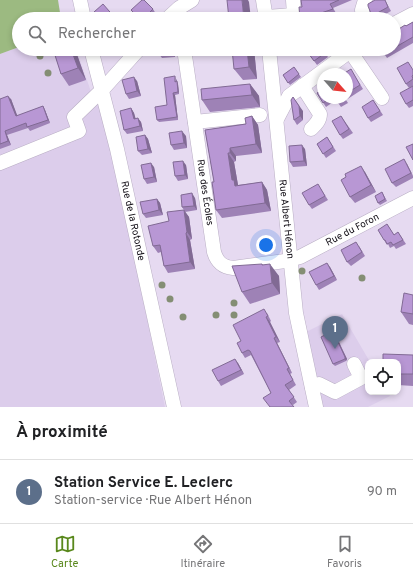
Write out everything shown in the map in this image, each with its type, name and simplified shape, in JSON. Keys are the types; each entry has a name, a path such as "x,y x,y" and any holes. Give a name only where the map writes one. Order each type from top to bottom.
{"street":[{"path":"73,0 76,12"},
{"path":"80,0 83,12"},
{"path":"179,12 192,0"},
{"path":"263,0 265,12"},
{"path":"293,0 294,12"},
{"path":"362,12 365,0"},
{"path":"401,20 413,14"},
{"name":"Rue de la Rotonde","path":"93,56 111,126 174,407"},
{"path":"0,163 79,131 74,117 102,90 133,56"},
{"name":"Rue des Écoles","path":"185,56 216,260 223,266 233,268 290,260"},
{"name":"Rue Albert Hénon","path":"270,56 297,324 316,386 320,407"},
{"path":"276,119 289,96 344,56"},
{"path":"356,56 382,98"},
{"path":"302,86 320,114 320,118 317,123 310,129"},
{"path":"274,91 283,96 289,96"},
{"path":"194,122 260,115"},
{"name":"Rue du Foron","path":"290,260 304,256 413,198"},
{"path":"316,386 335,392 361,378 354,364"},
{"name":"Rue Albert Hénon","path":"316,386 316,407"}],"shaded area":[{"path":"12,50 12,56 78,56 95,103 101,105 124,206 165,407 0,407 0,54"},
{"path":"342,314 368,359 365,359 365,395 390,396 368,407 318,407 304,333"}],"green space":[{"path":"0,0 58,0 60,12 12,12 12,50 0,54"}],"building":[{"path":"142,0 144,0 153,9 150,12 133,12 131,10"},
{"path":"227,0 242,0 243,12 228,12"},
{"path":"301,0 339,0 330,4 333,9 324,12 299,12 299,7 302,7"},
{"path":"375,0 385,0 388,7 379,12 370,12 368,4"},
{"path":"103,4 110,12 94,12"},
{"path":"413,22 413,37 401,44 401,28 405,25 406,26"},
{"path":"55,56 74,56 78,68 61,74"},
{"path":"233,56 248,56 249,67 234,69"},
{"path":"310,56 321,56 314,61"},
{"path":"408,62 413,70 413,79 406,84 397,68"},
{"path":"294,67 299,74 288,83 283,75"},
{"path":"353,73 360,85 353,89"},
{"path":"175,76 178,92 173,93 177,117 157,120 155,107 167,105 164,78"},
{"path":"134,77 137,91 126,94 122,80"},
{"path":"250,84 252,95 202,100 201,89"},
{"path":"413,86 413,100 406,104 400,93"},
{"path":"8,96 16,116 43,106 48,120 27,127 26,123 5,131 8,141 0,144 0,99"},
{"path":"293,97 299,106 300,116 294,120 291,100"},
{"path":"373,100 380,111 368,118 362,107"},
{"path":"131,108 134,119 138,118 140,126 124,130 120,111"},
{"path":"252,116 256,144 230,148 230,153 228,153 232,180 234,180 235,186 262,182 265,203 216,210 212,182 214,182 205,130 246,124 245,118"},
{"path":"341,116 349,129 340,135 332,121"},
{"path":"182,131 184,143 171,145 169,133"},
{"path":"145,135 148,149 138,151 136,137"},
{"path":"327,137 333,147 323,154 317,144"},
{"path":"413,144 413,160 406,147"},
{"path":"302,145 304,161 290,162 289,146"},
{"path":"404,159 411,173 392,183 385,169"},
{"path":"183,161 185,175 175,176 173,162"},
{"path":"151,163 154,177 144,179 141,165"},
{"path":"361,166 371,185 350,197 341,180 346,177 345,174"},
{"path":"318,184 325,196 309,205 302,193"},
{"path":"382,192 385,199 378,203 375,196"},
{"path":"192,193 194,206 182,207 181,195"},
{"path":"157,199 159,210 143,214 140,202"},
{"path":"184,210 190,262 164,266 160,245 153,246 148,226 169,221 167,212"},
{"path":"387,224 394,235 398,232 403,240 393,245 391,242 387,244 378,230"},
{"path":"356,242 362,252 347,262 341,250"},
{"path":"327,263 334,276 316,285 309,272"},
{"path":"270,264 272,283 242,292 232,266"},
{"path":"404,293 413,295 413,314 401,312"},
{"path":"264,309 268,316 266,317 276,337 274,338 289,368 287,369 293,380 285,385 294,397 289,401 294,407 270,407 263,398 271,393 250,351 248,350 242,353 237,343 241,341 233,325"},
{"path":"333,331 345,359 333,364 321,337"},
{"path":"383,354 413,355 413,374 401,374 401,359 383,359"},
{"path":"235,359 241,370 218,381 212,370"}],"place":[{"name":"Station Service E. Leclerc","path":"335,349"}]}
